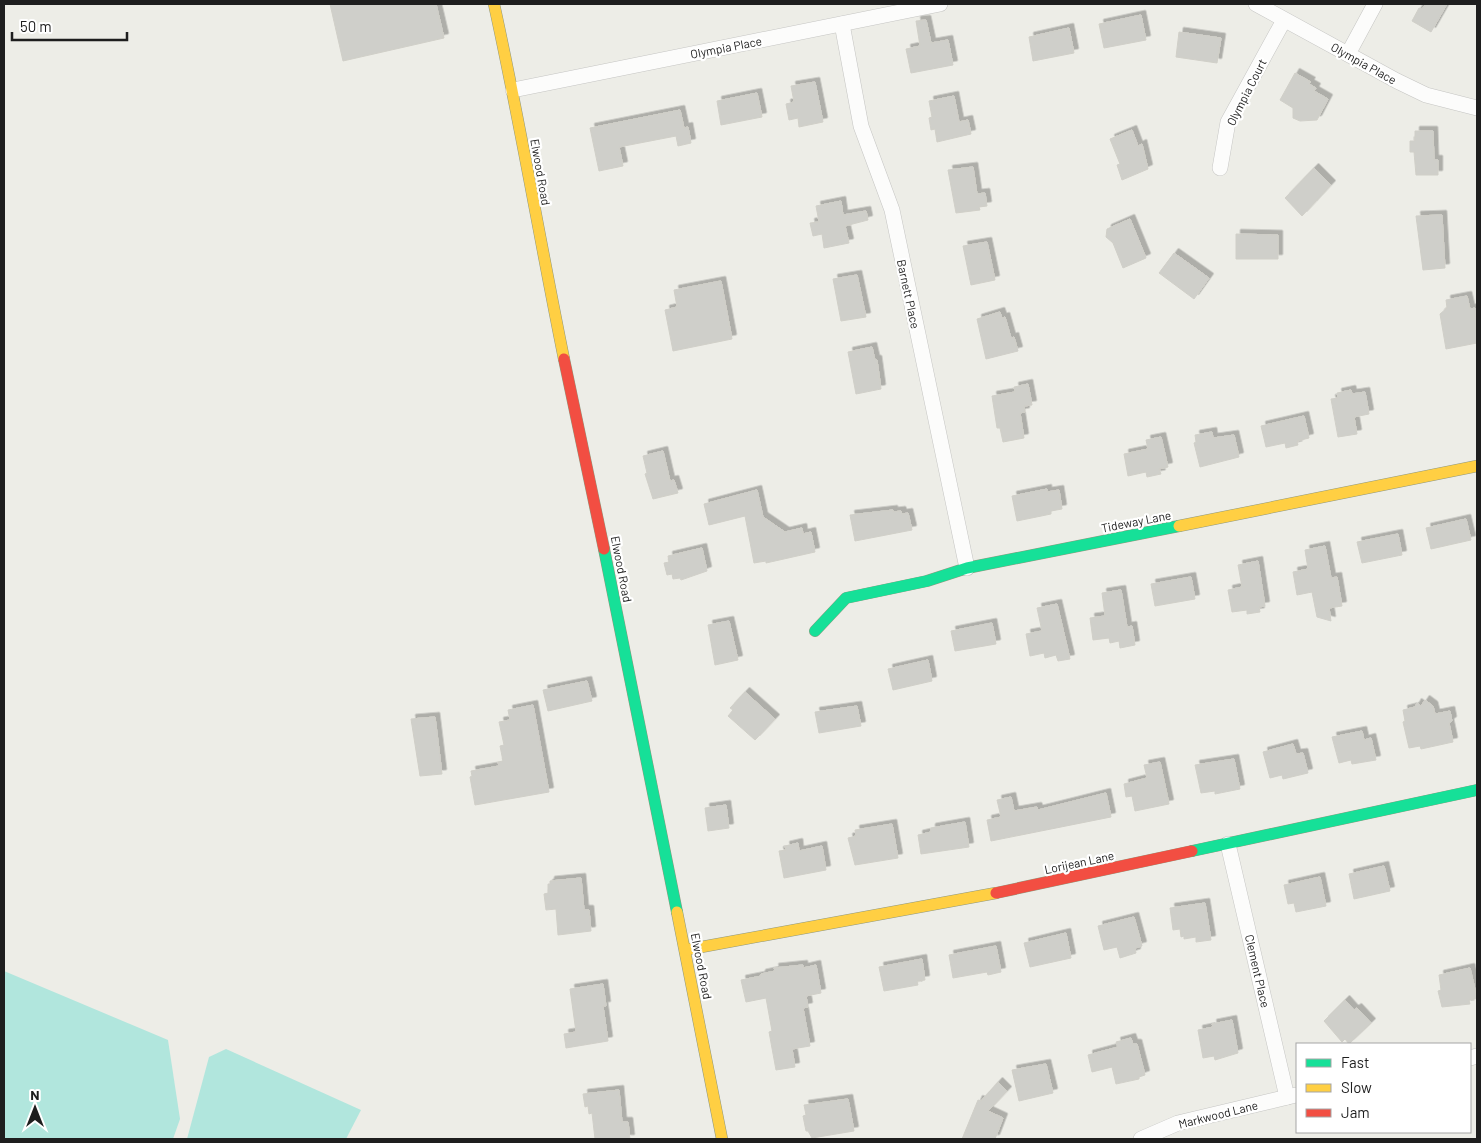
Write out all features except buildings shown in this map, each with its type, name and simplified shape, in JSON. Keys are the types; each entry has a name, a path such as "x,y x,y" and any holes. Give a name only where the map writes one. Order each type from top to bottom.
{"street":[{"name":"Elwood Road","path":"494,4 513,90 541,248 722,1139"},
{"name":"Olympia Place","path":"513,90 940,4"},
{"name":"Olympia Place","path":"1256,4 1426,95 1477,108"},
{"path":"1348,54 1375,4"},
{"name":"Olympia Court","path":"1220,168 1228,122 1284,20"},
{"name":"Barnett Place","path":"842,24 861,126 892,210 967,568"},
{"name":"Tideway Lane","path":"816,631 846,598 927,581 967,568 1477,466"},
{"name":"Lorijean Lane","path":"685,950 1027,887 1477,790"},
{"name":"Clement Place","path":"1228,844 1292,1096"},
{"name":"Markwood Lane","path":"1141,1139 1178,1123 1292,1096"}],"shaded area":[{"path":"4,971 168,1040 180,1119 173,1139 4,1139"},
{"path":"226,1049 361,1110 346,1139 187,1139 209,1057"}],"traffic: fast":[{"path":"815,631 846,598 927,581 967,568 1179,526"},
{"path":"604,549 677,912"},
{"path":"1192,851 1477,790"}],"traffic: slow":[{"path":"494,4 564,359"},
{"path":"1179,526 1477,466"},
{"path":"685,950 996,893"},
{"path":"677,912 722,1139"}],"traffic: jam":[{"path":"564,359 604,549"},
{"path":"996,893 1192,851"}]}
